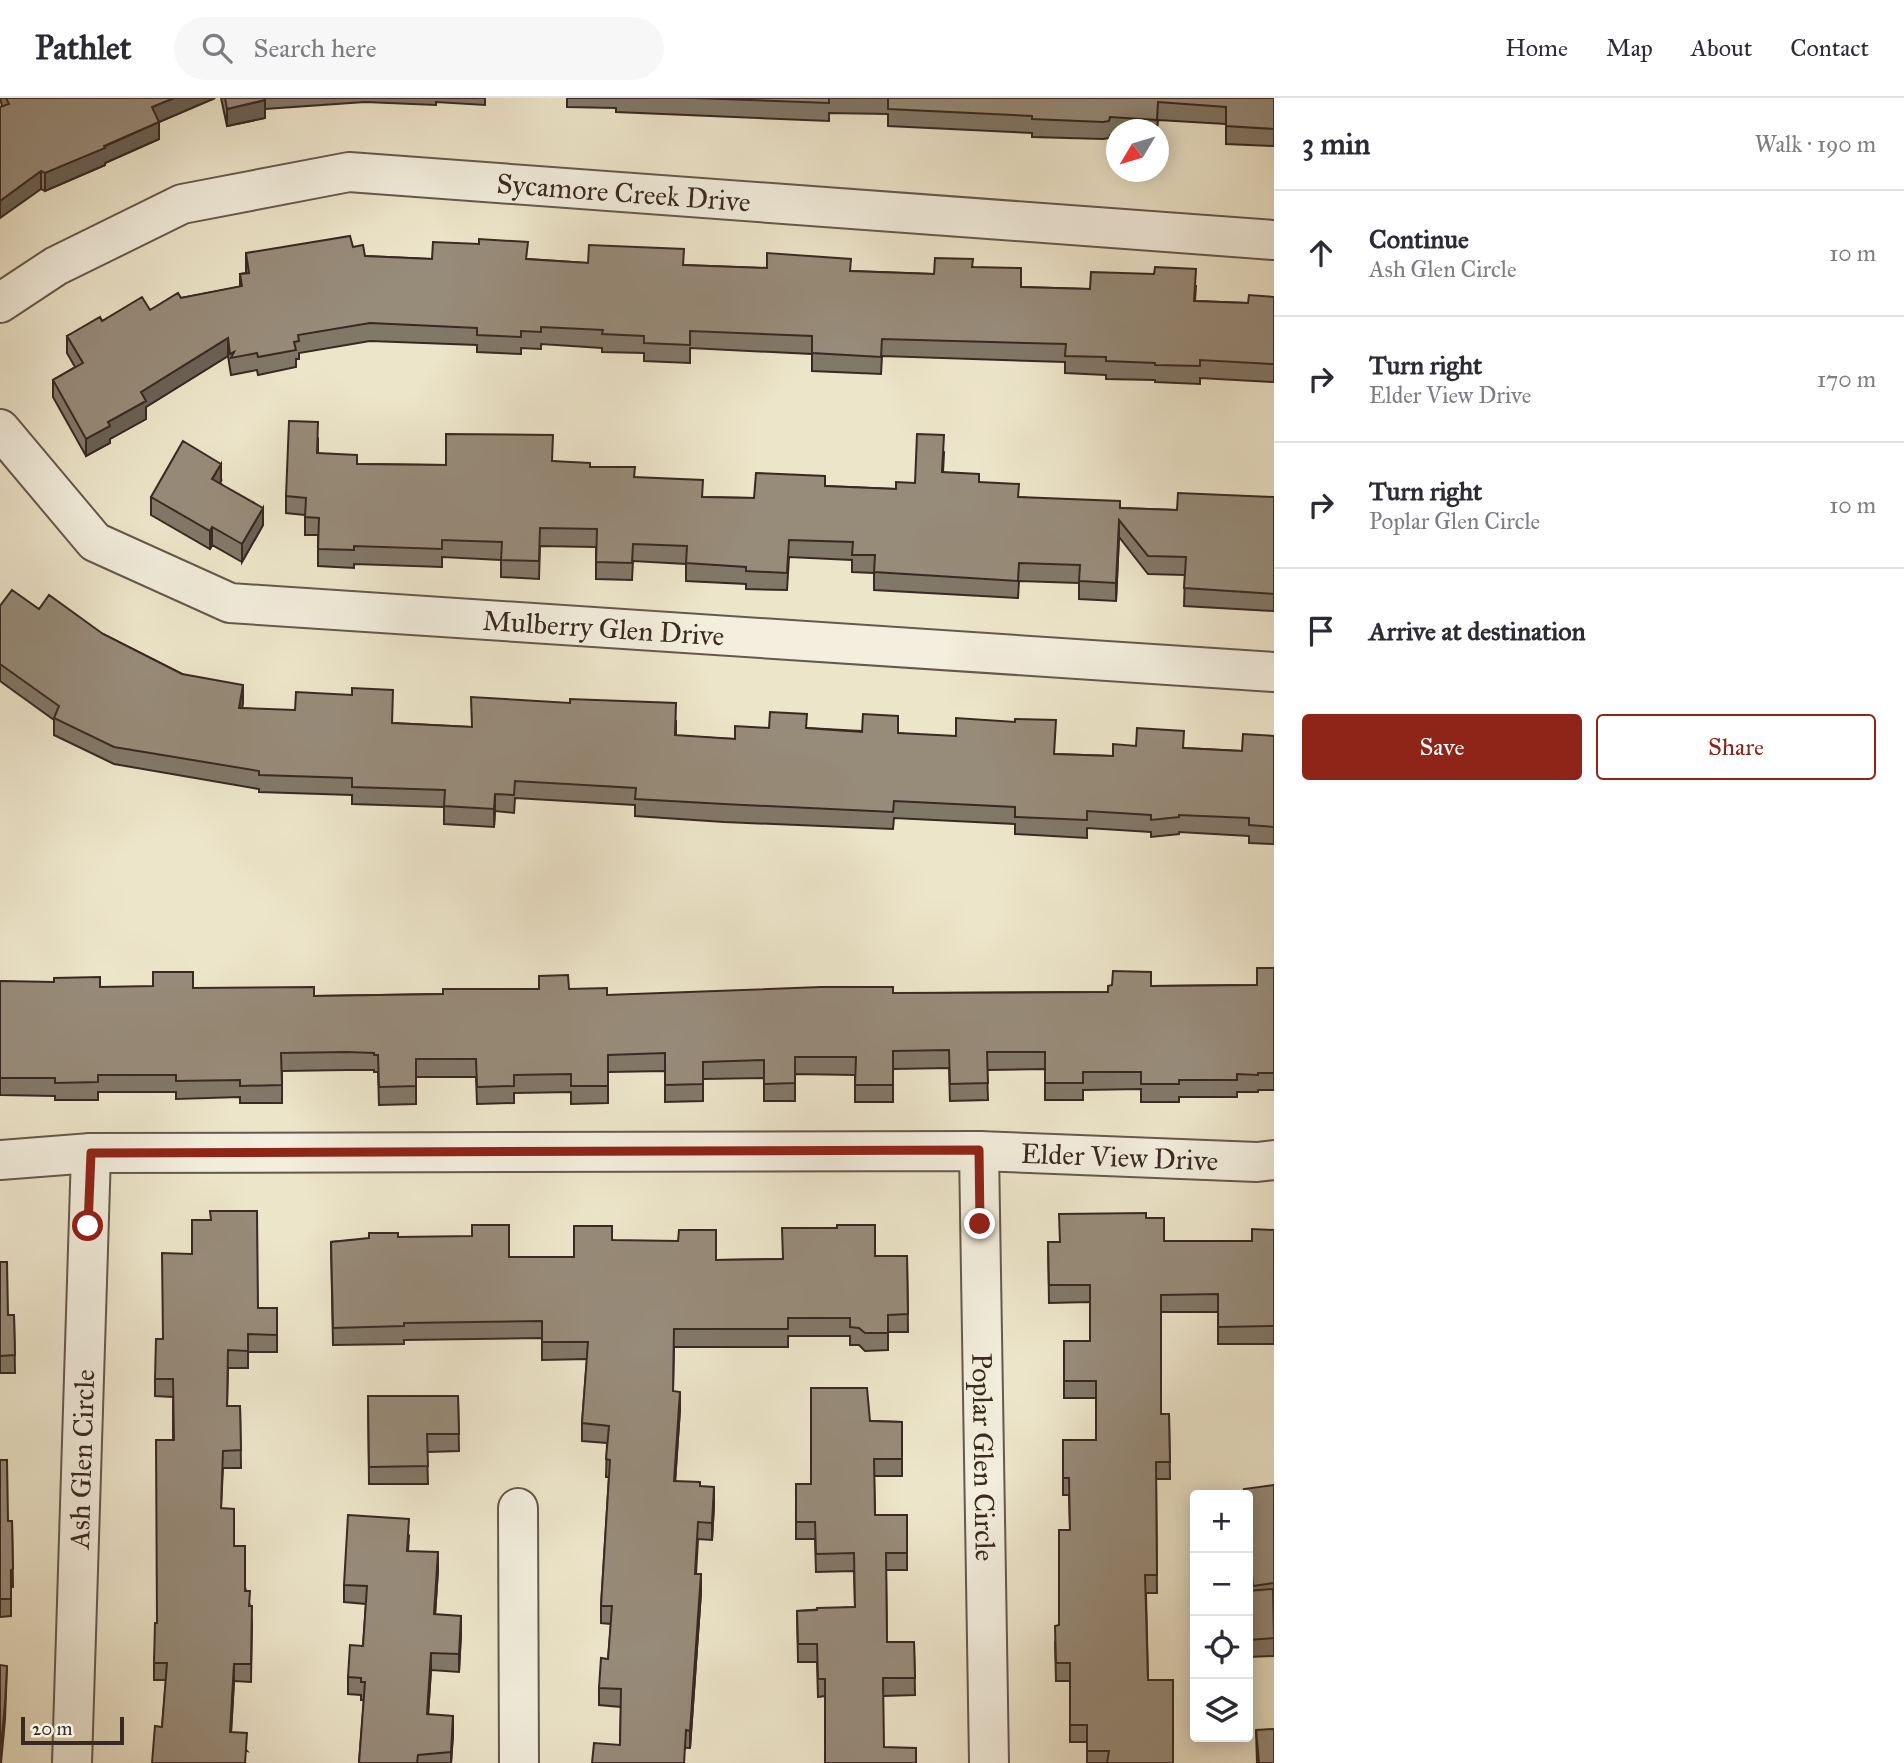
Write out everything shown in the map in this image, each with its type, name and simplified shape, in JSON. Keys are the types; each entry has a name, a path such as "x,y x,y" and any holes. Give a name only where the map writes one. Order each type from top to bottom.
{"street":[{"name":"Sycamore Creek Drive","path":"0,303 56,266 182,204 349,172 1274,240"},
{"name":"Mulberry Glen Drive","path":"0,429 95,542 230,603 1274,673"},
{"name":"Elder View Drive","path":"0,1160 91,1153 979,1150 1257,1162 1274,1160"},
{"name":"Poplar Glen Circle","path":"979,1150 989,1763"},
{"name":"Ash Glen Circle","path":"72,1763 91,1153"},
{"path":"518,1508 519,1763"}],"building":[{"path":"6,98 174,98 152,107 159,122 45,173 41,171 0,201 0,107 9,104"},
{"path":"225,98 265,98 265,100 227,109"},
{"path":"693,98 829,98 829,103"},
{"path":"888,98 1274,98 1274,129 1226,126 1226,107 1158,102 1157,119 1110,117 1103,122 888,109"},
{"path":"350,236 353,247 363,245 365,256 432,259 433,242 479,244 479,239 528,242 526,259 588,263 589,245 684,249 683,265 767,268 767,253 851,259 850,271 934,274 935,258 973,259 972,267 1021,268 1021,287 1090,289 1091,272 1154,274 1155,267 1196,269 1194,301 1248,303 1249,295 1274,297 1274,364 1200,360 1200,366 1155,365 1106,361 1106,357 1065,356 1066,344 882,339 881,357 812,353 812,336 690,331 690,345 644,343 644,336 602,334 603,330 541,327 541,332 521,331 521,337 477,335 477,328 370,323 298,335 299,341 294,342 296,350 258,357 257,353 231,358 234,352 230,354 228,338 141,392 146,401 108,422 110,426 86,439 53,380 83,363 67,336 100,317 102,321 142,297 150,310 178,293 181,298 242,286 240,274 249,273 246,253"},
{"path":"289,421 318,422 317,453 357,455 357,464 446,465 446,434 553,435 552,461 590,463 590,467 635,467 634,477 703,480 702,497 754,498 756,473 825,476 825,486 896,489 896,482 915,483 917,434 944,435 942,472 979,474 979,482 1019,484 1018,497 1120,501 1120,508 1177,510 1178,493 1274,497 1274,594 1184,588 1186,557 1148,556 1119,520 1116,583 1079,581 1080,565 1019,563 1018,581 874,572 875,555 852,555 853,542 789,540 787,573 686,563 687,546 633,544 632,563 596,562 597,529 540,528 539,561 501,560 502,542 442,540 442,549 354,546 354,550 318,549 319,518 305,517 306,498 286,496"},
{"path":"183,441 221,464 212,479 263,508 242,544 212,527 210,531 151,497"},
{"path":"12,590 39,609 49,595 103,634 182,674 243,685 239,708 295,710 296,692 352,695 352,688 393,690 392,723 472,727 471,697 570,703 570,699 676,703 675,735 735,739 735,726 769,728 770,712 807,714 806,728 862,732 863,714 898,716 898,733 956,736 956,718 1015,722 1015,719 1056,720 1054,754 1113,756 1113,744 1136,746 1137,728 1184,731 1183,748 1242,751 1243,734 1274,736 1274,827 1249,825 1249,818 1179,815 1151,820 1151,815 1087,811 1087,820 1015,817 1015,807 894,801 893,812 635,799 636,788 515,781 514,795 495,794 494,809 444,806 445,790 352,787 352,778 259,775 259,771 114,747 54,718 59,706 0,664 0,606"},
{"path":"1257,968 1274,968 1274,1073 1237,1074 1237,1080 1179,1080 1179,1084 1141,1084 1141,1072 1083,1072 1083,1083 1045,1083 1045,1052 987,1052 988,1083 950,1084 949,1050 893,1051 893,1085 855,1085 856,1057 795,1057 795,1083 764,1084 764,1060 703,1062 703,1084 665,1085 665,1053 608,1055 608,1086 571,1086 571,1074 514,1075 514,1086 477,1087 476,1059 416,1059 416,1086 379,1087 378,1055 347,1052 281,1053 282,1085 240,1086 240,1080 176,1081 176,1075 98,1075 98,1082 55,1083 55,1078 0,1078 0,981 54,982 54,978 100,977 100,987 153,986 153,972 193,972 193,988 314,987 314,996 443,994 443,989 539,989 539,976 568,975 569,989 607,988 607,995 821,987 893,987 893,993 1108,992 1108,986 1112,985 1113,971 1151,972 1151,986 1257,985"},
{"path":"210,1211 257,1211 258,1308 277,1308 277,1335 248,1334 248,1351 228,1350 227,1406 240,1406 241,1450 223,1451 221,1508 234,1509 234,1546 245,1546 245,1591 250,1591 249,1606 252,1606 251,1664 234,1664 230,1732 247,1733 245,1763 152,1763 155,1726 162,1727 167,1663 154,1663 157,1623 156,1440 174,1440 173,1379 155,1379 156,1339 163,1339 162,1253 192,1254 192,1220 211,1220"},
{"path":"1146,1213 1146,1218 1164,1218 1164,1241 1252,1241 1252,1229 1274,1230 1274,1326 1218,1327 1218,1294 1161,1295 1161,1414 1169,1414 1170,1462 1156,1462 1157,1575 1145,1575 1148,1680 1173,1680 1173,1763 1107,1763 1109,1751 1087,1751 1087,1725 1070,1725 1070,1663 1056,1663 1055,1626 1059,1625 1059,1530 1070,1530 1069,1478 1063,1478 1063,1440 1096,1440 1096,1381 1064,1381 1064,1341 1090,1341 1090,1285 1049,1285 1048,1242 1060,1242 1059,1214"},
{"path":"472,1225 509,1225 509,1257 574,1257 574,1226 612,1226 612,1240 678,1241 679,1230 716,1230 716,1260 783,1259 782,1228 837,1228 837,1225 875,1225 875,1256 907,1256 908,1314 888,1315 888,1333 865,1333 859,1328 850,1327 850,1318 788,1318 788,1329 674,1329 673,1391 680,1392 674,1481 700,1482 700,1486 714,1487 712,1523 698,1522 695,1574 701,1574 690,1731 686,1730 684,1763 592,1763 594,1743 620,1745 621,1689 599,1688 601,1658 608,1659 612,1606 601,1606 610,1460 606,1459 609,1426 582,1423 588,1342 542,1342 542,1321 404,1323 404,1326 333,1328 331,1242 369,1238 369,1233 398,1233 398,1237 472,1236"},
{"path":"0,1262 7,1262 8,1315 14,1315 15,1355 0,1356"},
{"path":"811,1388 867,1388 870,1421 902,1422 902,1459 874,1459 875,1515 907,1515 907,1553 886,1553 887,1642 914,1642 915,1678 883,1678 884,1747 916,1748 916,1763 825,1763 825,1679 818,1679 817,1644 798,1644 797,1611 855,1607 854,1553 816,1554 815,1522 796,1522 796,1484 811,1484"},
{"path":"368,1396 458,1396 459,1434 427,1434 428,1466 369,1467"},
{"path":"0,1460 7,1460 8,1521 12,1521 11,1599 0,1599"},
{"path":"1274,1485 1274,1583 1253,1586 1253,1490 1244,1489"},
{"path":"348,1515 409,1519 407,1551 438,1552 434,1614 461,1616 459,1654 431,1653 427,1714 453,1716 451,1752 418,1755 417,1763 359,1763 365,1682 361,1682 361,1678 348,1677 350,1645 363,1646 367,1586 344,1585"},
{"path":"1273,1589 1274,1638 1253,1640 1253,1591"},
{"path":"0,1665 7,1666 0,1756"},
{"path":"1274,1729 1274,1763 1259,1763 1256,1730"}],"route":[{"path":"88,1226 91,1153 979,1150 980,1224"}]}
